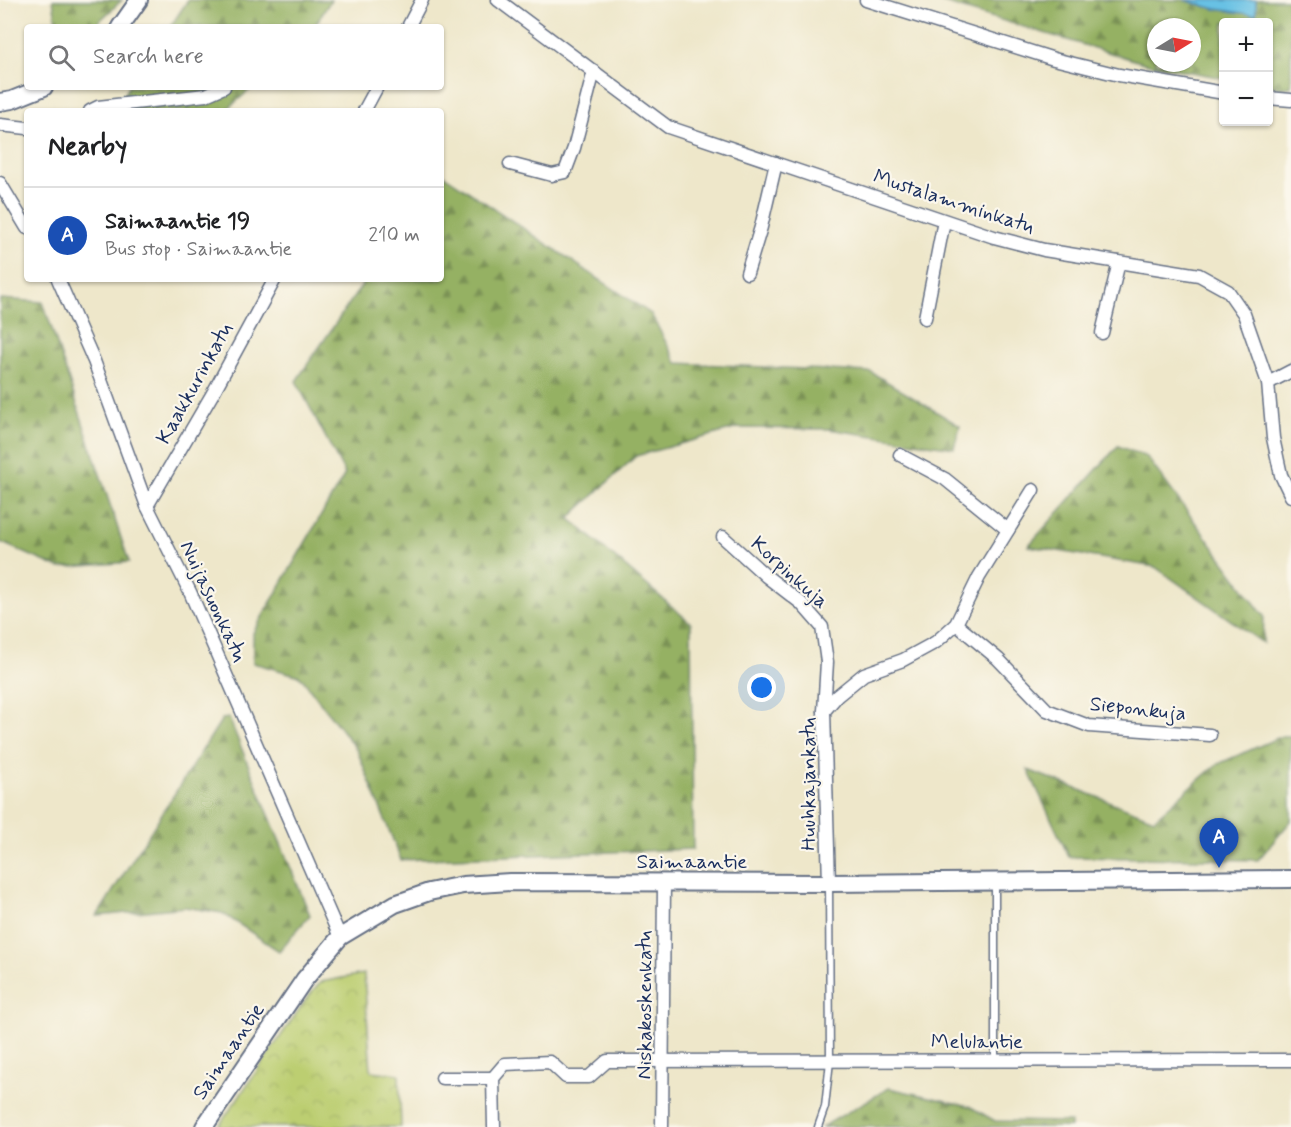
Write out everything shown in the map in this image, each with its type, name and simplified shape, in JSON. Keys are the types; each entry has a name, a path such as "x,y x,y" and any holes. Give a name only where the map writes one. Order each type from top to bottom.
{"street":[{"path":"122,24 139,0"},
{"path":"410,24 422,0"},
{"name":"Mustalamminkatu","path":"498,0 668,127 994,237 1044,250 1199,275 1228,291 1244,314 1268,383 1273,438 1281,475 1291,495"},
{"path":"866,0 1054,59 1119,75 1219,92"},
{"path":"510,164 552,175 565,171 574,148 594,71"},
{"path":"0,102 12,100 37,90"},
{"path":"96,108 206,95 217,90"},
{"path":"366,108 374,90"},
{"path":"1273,98 1291,100"},
{"path":"0,125 24,128"},
{"path":"747,273 761,227 776,163"},
{"path":"0,183 24,223"},
{"path":"924,318 944,221"},
{"path":"1102,333 1119,262"},
{"name":"Nuijasuonkatu","path":"59,282 94,361 147,506 195,603 340,937"},
{"name":"Kaakkurinkatu","path":"147,506 213,393 273,282"},
{"path":"1268,383 1291,371"},
{"path":"900,455 945,479 1008,530"},
{"name":"Huuhkajankatu","path":"829,883 824,711 837,696 864,674 903,660 936,642 956,624 979,577 1033,490"},
{"name":"Korpinkuja","path":"723,537 766,576 801,603 822,627 827,662 824,711"},
{"name":"Sieponkuja","path":"956,624 998,659 1047,710 1089,726 1210,735"},
{"name":"Saimaantie","path":"204,1127 304,980 340,937 395,904 429,892 463,885 510,882 664,884 1291,879"},
{"name":"Niskakoskenkatu","path":"662,1127 664,884"},
{"name":"Melulantie","path":"493,1078 505,1064 550,1062 566,1077 589,1077 607,1061 1291,1060"},
{"path":"442,1078 493,1078 494,1127"}],"lane":[{"path":"995,881 995,1061"},
{"path":"818,1127 825,1107 830,1061 829,883"}],"green space":[{"path":"53,0 122,0 96,24 57,24"},
{"path":"188,0 331,0 316,24 172,24"},
{"path":"934,0 1184,0 1215,9 1256,14 1256,0 1288,0 1289,16 1291,16 1291,87 1273,87 1273,18 1219,18 1219,77 1191,72 1201,72 1201,18 1147,18 1147,64"},
{"path":"127,90 250,90 228,108 115,108"},
{"path":"444,175 651,314 677,363 871,372 960,426 954,448 828,429 738,428 636,456 569,518 691,623 693,849 401,860 357,750 300,676 253,663 253,633 345,474 296,381 364,282 444,282"},
{"path":"0,299 43,302 129,562 59,568 0,542"},
{"path":"1118,446 1147,457 1264,616 1263,643 1155,567 1028,546"},
{"path":"229,718 310,915 279,951 222,913 185,907 97,916 222,719"},
{"path":"1282,736 1291,736 1291,821 1258,860 1069,857 1028,770 1154,819 1216,765"},
{"path":"364,974 371,1071 399,1074 401,1127 218,1127 307,998 321,982"},
{"path":"889,1088 969,1106 995,1121 1070,1122 1070,1127 822,1127"}],"water":[{"path":"1184,0 1256,0 1256,15 1215,9"}],"place":[{"name":"Saimaantie 19","path":"1219,868"}]}
